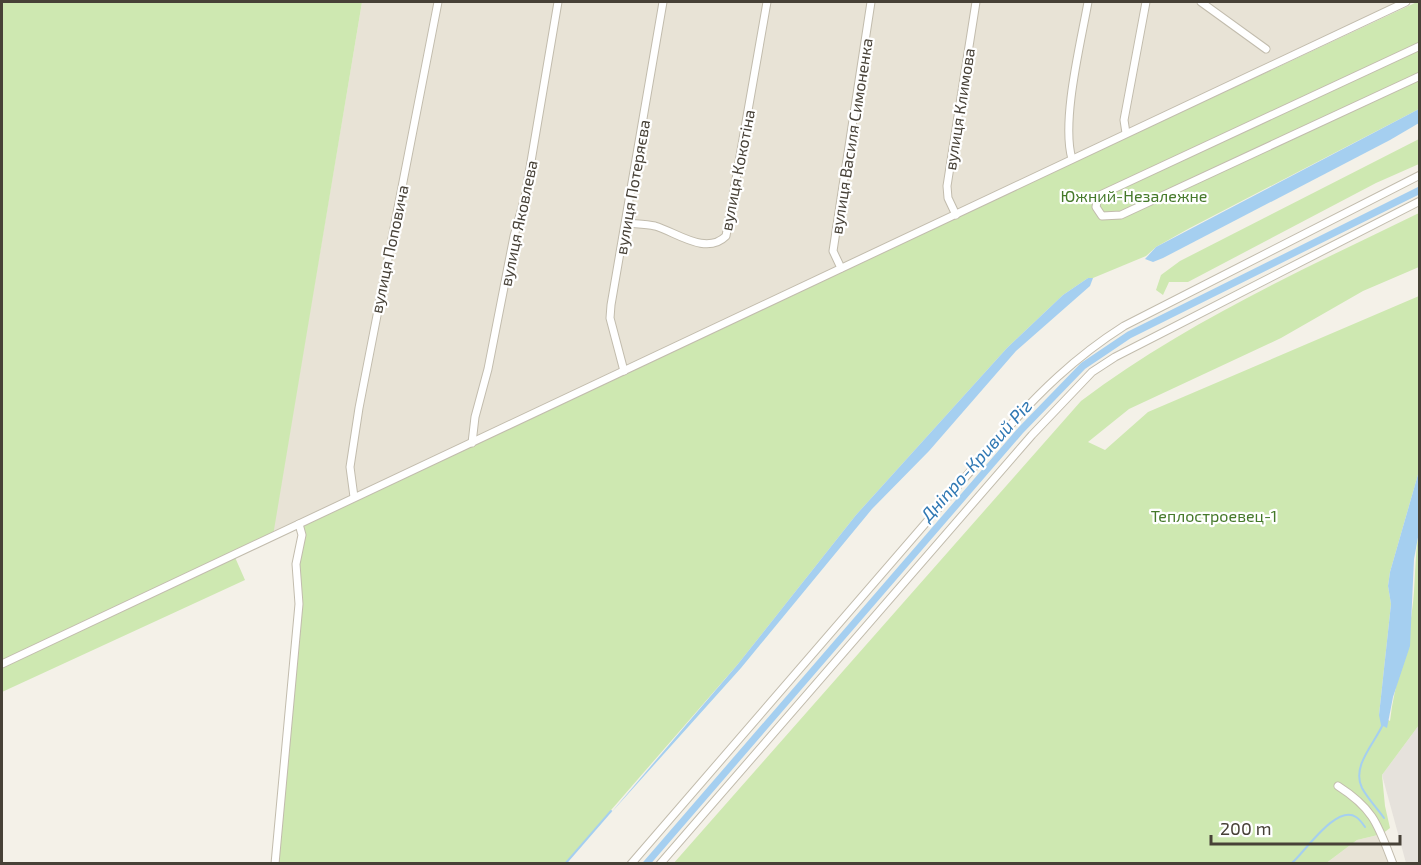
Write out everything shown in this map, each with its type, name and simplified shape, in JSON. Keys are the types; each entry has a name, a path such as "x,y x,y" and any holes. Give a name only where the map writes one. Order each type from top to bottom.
{"street":[{"name":"вулиця Поповича","path":"354,497 350,467 359,408 438,2"},
{"name":"вулиця Яковлева","path":"472,443 514,236 525,197 558,2"},
{"name":"вулиця Потеряєва","path":"624,371 610,318 663,2"},
{"name":"вулиця Кокотіна","path":"626,223 657,227 698,243 714,243 726,236 767,2"},
{"name":"вулиця Василя Симоненка","path":"841,268 833,251 871,2"},
{"name":"вулиця Климова","path":"956,214 948,198 946,186 976,2"},
{"path":"1072,159 1068,137 1070,113 1088,2"},
{"path":"1126,133 1124,120 1146,2"},
{"path":"1201,2 1266,49"},
{"path":"2,664 1406,2"},
{"path":"1419,46 1098,196 1096,207 1102,216 1121,215 1419,76"},
{"path":"631,864 1000,437 1056,376 1091,347 1124,326 1419,175"},
{"path":"660,864 1032,435 1092,372 1142,342 1419,201"},
{"path":"275,864 299,604 296,564 302,535 299,524"},
{"path":"1338,786 1356,797 1370,813 1393,864"}],"shaded area":[{"path":"362,2 1400,2 273,532"},
{"path":"1419,725 1419,863 1406,863 1382,775"},
{"path":"1382,834 1393,864 1325,864 1357,840"}],"green space":[{"path":"2,2 362,2 273,536 234,555 245,580 2,692"},
{"name":"Южний-Незалежне","path":"1419,2 1419,109 1188,229 1156,247 1146,256 1088,278 1063,295 1007,348 856,515 738,664 565,863 275,864 299,604 296,564 301,544 299,524"},
{"path":"1419,139 1419,164 1376,183 1188,282 1169,282 1163,295 1156,290 1161,275 1180,261"},
{"name":"Теплостроевец-1","path":"1419,213 1419,267 1363,291 1281,338 1129,409 1088,442 1105,450 1148,412 1419,296 1419,471 1390,572 1388,586 1391,604 1379,715 1390,721 1410,625 1419,532 1419,725 1382,775 1390,828 1382,834 1357,840 1325,864 673,864 1081,401 1120,373 1203,322"}],"water":[{"path":"1419,109 1419,123 1390,140 1163,258 1153,262 1145,259 1156,247"},
{"path":"1088,278 1093,278 1090,286 1016,351 929,451 872,509 741,668 610,814 738,664 856,515 1007,348 1063,295"},
{"path":"1419,471 1419,532 1414,559 1410,646 1393,697 1387,728 1381,725 1379,715 1391,604 1388,586"}],"waterway":[{"name":"Дніпро-Кривий Ріг","path":"646,864 1021,430 1083,366 1129,335 1420,190"},
{"path":"1383,724 1365,755 1359,780 1364,792 1384,818"},
{"path":"565,864 611,811"},
{"path":"1291,864 1321,831 1339,817 1348,815 1356,817 1365,827"}]}
